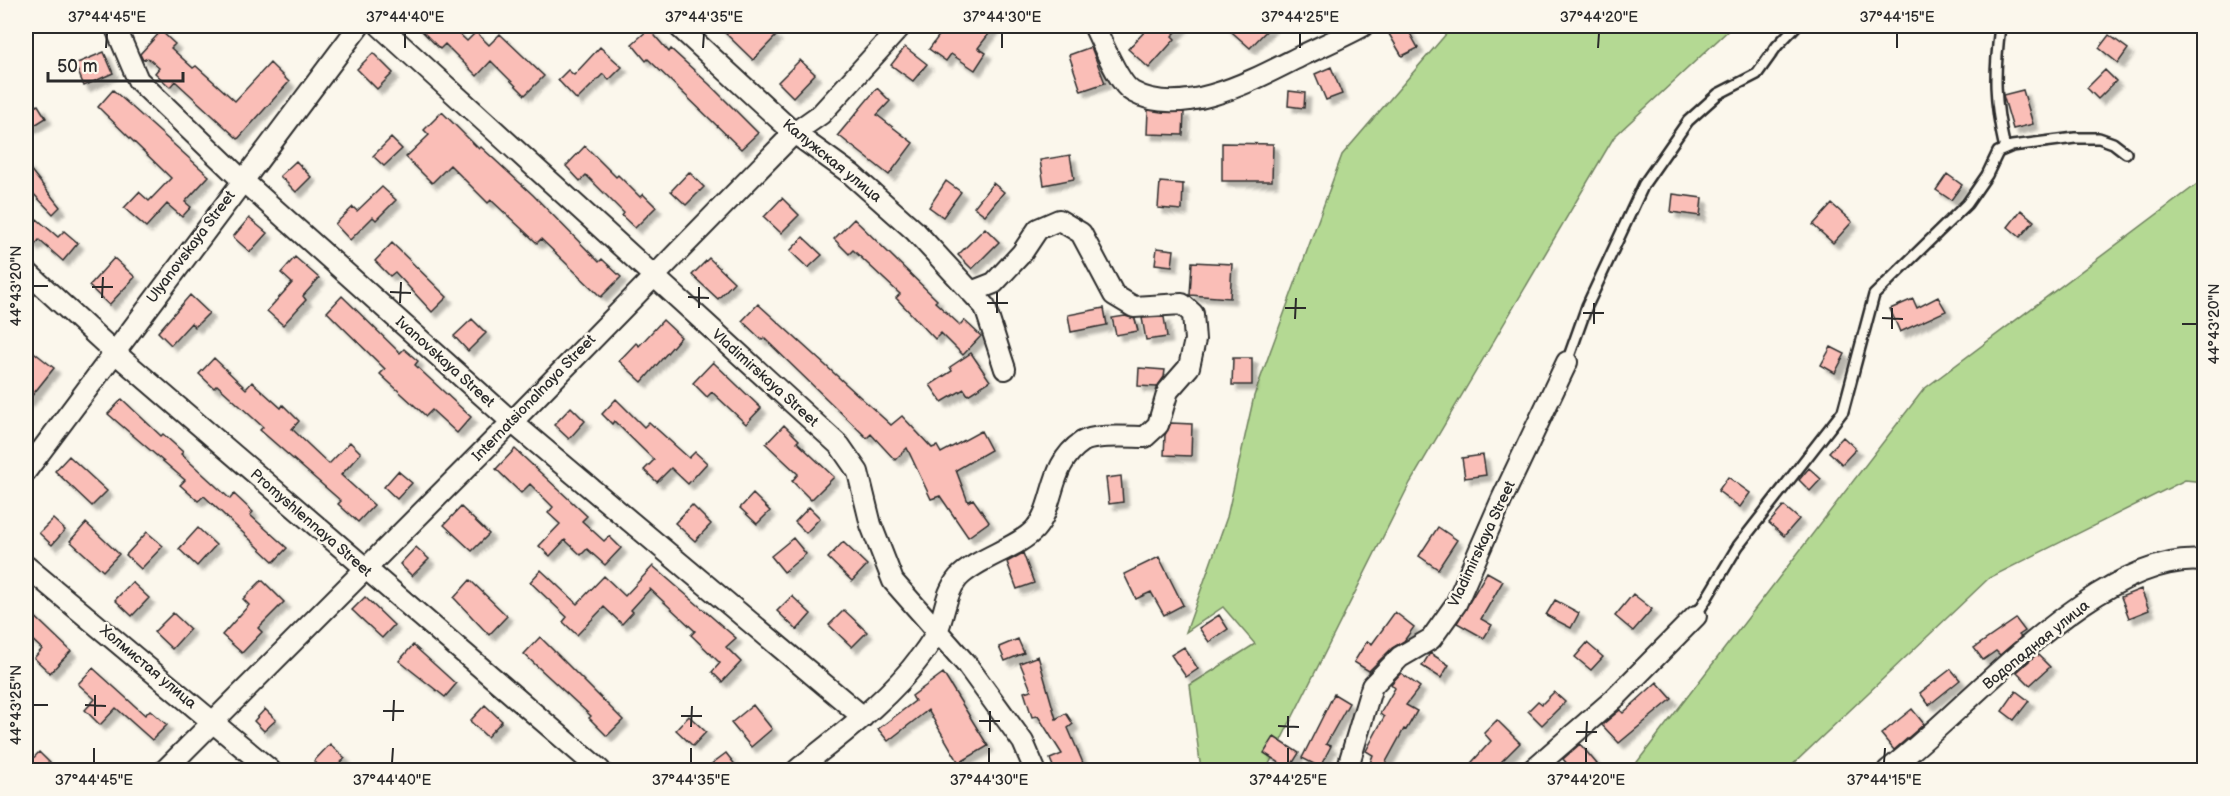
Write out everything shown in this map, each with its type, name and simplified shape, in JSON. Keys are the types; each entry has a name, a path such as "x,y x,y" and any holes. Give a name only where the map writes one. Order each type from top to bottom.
{"street":[{"name":"Ivanovskaya Street","path":"115,26 138,81 241,179 512,422 863,717"},
{"name":"Ulyanovskaya Street","path":"26,471 241,179 359,26"},
{"name":"Vladimirskaya Street","path":"380,26 840,446 858,472 871,525 893,581 937,630 1023,742 1035,771"},
{"name":"Калужская улица","path":"678,26 794,133 851,174 915,231 985,307 1005,369"},
{"name":"Internatsionalnaya Street","path":"165,771 364,568 512,422 794,133 822,114 901,26"},
{"path":"1094,26 1113,64 1131,92 1158,100 1198,98 1237,88 1362,26"},
{"path":"797,771 863,717 921,657 937,630 949,592 959,578 1035,529 1046,510 1052,484 1065,460 1083,441 1114,436 1145,437 1158,425 1168,391 1189,367 1195,340 1193,314 1182,304 1134,307 1114,295 1081,232 1059,220 1038,229 1022,253 994,283 971,292"},
{"name":"Promyshlennaya Street","path":"26,271 113,351 600,771"},
{"name":"Vladimirskaya Street","path":"1347,771 1372,686 1400,657 1431,639 1456,604 1502,499 1567,362"},
{"name":"Водопадная улица","path":"1888,771 1914,751 2047,632 2110,587 2149,568 2186,559 2205,561"},
{"name":"Холмистая улица","path":"26,566 214,721 270,771"},
{"path":"1532,771 1614,699 1696,616"}],"lane":[{"path":"1567,362 1587,306 1644,184 1689,120 1718,94 1757,74 1777,46 1796,26"},
{"path":"2000,26 1994,76 1998,116 2005,149"},
{"path":"1696,616 1738,546 1843,411 1874,295 1966,204 1987,175 1998,152 2075,138 2099,138 2113,143 2126,153"}],"green space":[{"path":"1453,26 1733,26 1614,137 1410,483 1266,770 1201,770 1190,685 1255,644 1223,607 1186,632 1227,517 1254,396 1342,155"},
{"path":"2204,179 2204,482 2185,480 1989,578 1787,770 1631,770 1924,389"}],"building":[{"path":"417,26 451,26 467,41 476,32 489,45 500,34 544,76 525,95 491,61 477,76 445,44 440,49"},
{"path":"718,26 765,26 776,36 753,60"},
{"path":"946,26 995,26 978,48 986,53 975,70 951,54 946,61 929,49"},
{"path":"1150,26 1182,26 1172,36 1175,39 1149,68 1128,49"},
{"path":"1225,26 1271,26 1250,48"},
{"path":"1406,26 1418,48 1402,56 1389,34"},
{"path":"649,29 669,52 671,49 758,133 741,149 648,59 646,61 632,44"},
{"path":"161,31 175,44 171,48 193,68 196,66 235,101 270,63 289,82 238,139 175,81 170,87 155,73 159,68 148,58 143,60 140,54"},
{"path":"2109,35 2128,49 2118,63 2099,48"},
{"path":"600,47 622,67 609,80 603,74 577,100 558,80 568,70 574,75"},
{"path":"905,47 927,64 913,81 891,65"},
{"path":"1091,47 1105,83 1081,91 1069,55"},
{"path":"104,52 113,73 84,86 75,64"},
{"path":"373,53 393,73 377,89 357,69"},
{"path":"800,60 815,74 793,97 778,82"},
{"path":"1331,67 1342,94 1326,100 1315,74"},
{"path":"2105,70 2116,81 2098,99 2087,88"},
{"path":"877,88 890,101 877,115 913,143 889,175 838,135"},
{"path":"113,90 209,176 185,202 191,207 182,217 167,204 146,227 124,208 139,192 149,201 171,178 98,107"},
{"path":"2023,90 2033,124 2013,129 2003,95"},
{"path":"1289,91 1305,93 1304,108 1288,106"},
{"path":"38,105 46,118 30,128 26,120 26,113"},
{"path":"1148,110 1184,112 1183,135 1147,134"},
{"path":"442,112 479,149 481,147 533,195 599,262 602,259 621,277 601,297 541,239 537,243 491,200 488,203 450,165 432,183 406,157 429,135 424,130"},
{"path":"391,138 402,149 384,166 373,156"},
{"path":"1222,143 1273,144 1272,181 1222,181"},
{"path":"585,146 616,177 618,175 640,197 643,194 656,207 635,228 622,216 624,213 586,175 580,181 566,166"},
{"path":"1070,155 1074,179 1044,185 1040,160"},
{"path":"296,161 311,177 296,192 280,176"},
{"path":"26,164 60,207 53,214 26,186"},
{"path":"689,172 704,187 686,205 671,191"},
{"path":"1947,174 1962,185 1951,200 1936,190"},
{"path":"946,181 961,192 943,217 929,207"},
{"path":"1160,182 1183,184 1182,210 1158,208"},
{"path":"993,183 1004,192 985,215 974,207"},
{"path":"382,187 396,200 376,220 373,217 350,240 335,224 353,207 357,211"},
{"path":"1673,194 1702,198 1700,216 1671,212"},
{"path":"782,198 799,215 781,233 764,217"},
{"path":"1832,204 1852,222 1833,243 1813,225"},
{"path":"2021,210 2034,221 2020,237 2008,227"},
{"path":"249,218 267,233 250,252 233,237"},
{"path":"37,219 58,237 64,231 78,243 63,261 39,240 34,246 26,238 26,232"},
{"path":"854,219 937,300 935,302 960,325 964,320 981,336 963,355 941,333 935,339 896,298 900,294 853,250 849,254 834,239"},
{"path":"985,228 999,242 972,269 958,255"},
{"path":"803,237 822,255 808,268 790,251"},
{"path":"392,243 447,297 432,312 395,272 390,276 375,261"},
{"path":"1157,248 1174,250 1172,266 1155,264"},
{"path":"295,257 319,278 303,296 306,300 283,325 267,311 292,283 281,273"},
{"path":"114,258 135,277 109,305 89,286"},
{"path":"709,258 734,282 718,299 692,275"},
{"path":"1192,262 1232,264 1230,298 1190,295"},
{"path":"190,295 209,313 195,327 191,323 171,345 158,332"},
{"path":"342,296 400,353 404,349 418,361 415,365 471,417 457,433 432,410 426,416 380,374 385,369 327,312"},
{"path":"1938,297 1946,311 1900,332 1890,309 1913,299 1917,308"},
{"path":"758,304 891,425 902,416 932,448 937,446 941,453 981,431 991,450 956,470 968,502 973,499 989,522 968,537 940,496 931,499 907,448 895,460 871,434 867,438 764,338 762,340 742,321"},
{"path":"1104,308 1107,325 1071,332 1068,315"},
{"path":"1125,316 1135,319 1138,331 1116,335 1112,318"},
{"path":"1164,317 1167,337 1146,340 1142,318"},
{"path":"472,319 486,333 468,351 454,336"},
{"path":"663,320 681,337 642,382 619,361 636,343 639,346"},
{"path":"26,346 54,368 26,403"},
{"path":"1831,347 1845,354 1835,373 1821,365"},
{"path":"971,353 990,381 968,395 964,389 942,402 930,385 952,371 950,367"},
{"path":"214,358 246,389 252,382 281,408 283,405 299,421 292,429 329,464 350,442 361,453 341,475 374,505 358,522 338,504 341,501 260,430 263,427 217,385 214,388 199,374"},
{"path":"1233,358 1252,358 1252,385 1232,385"},
{"path":"713,362 761,408 746,424 712,392 707,397 693,383"},
{"path":"1139,368 1165,370 1164,377 1157,387 1138,386"},
{"path":"122,399 161,436 163,434 183,452 181,454 230,499 234,494 253,512 250,515 287,548 274,562 204,496 198,501 180,485 185,480 108,414"},
{"path":"616,399 644,427 649,422 689,458 695,452 707,463 688,484 671,468 657,482 644,470 654,460 614,421 612,424 602,414"},
{"path":"571,407 585,421 569,439 554,425"},
{"path":"1171,423 1192,424 1191,456 1164,455 1165,435"},
{"path":"784,425 799,440 797,442 834,477 811,500 792,481 798,474 766,444"},
{"path":"1843,437 1856,449 1842,464 1829,452"},
{"path":"515,449 587,516 582,521 604,541 609,536 621,548 605,565 587,549 581,555 565,540 550,556 539,546 560,524 548,513 553,507 530,484 521,493 496,469"},
{"path":"1483,455 1486,475 1465,478 1462,458"},
{"path":"69,456 107,491 92,506 55,471"},
{"path":"1809,468 1821,479 1810,491 1799,480"},
{"path":"398,471 412,483 397,499 384,487"},
{"path":"1121,476 1123,502 1109,504 1106,478"},
{"path":"1728,477 1750,493 1740,507 1718,491"},
{"path":"753,494 770,511 757,524 740,508"},
{"path":"692,505 711,524 695,541 675,523"},
{"path":"1784,506 1799,519 1784,536 1769,523"},
{"path":"461,507 489,534 472,551 444,525"},
{"path":"809,507 820,518 806,533 795,522"},
{"path":"53,519 65,530 52,545 39,533"},
{"path":"86,523 119,554 103,571 70,541"},
{"path":"1438,527 1457,540 1438,569 1419,556"},
{"path":"198,528 216,545 197,566 179,549"},
{"path":"147,532 163,546 141,569 126,555"},
{"path":"793,538 806,554 784,572 771,556"},
{"path":"843,542 867,565 852,581 828,558"},
{"path":"416,547 429,559 412,576 400,564"},
{"path":"1023,553 1034,583 1017,589 1007,562"},
{"path":"1159,557 1183,605 1164,615 1151,592 1136,599 1124,574"},
{"path":"653,566 736,638 726,647 741,662 722,682 712,672 720,663 691,635 695,631 650,589 622,624 604,607 577,635 563,622 567,617 530,582 541,570 577,604 604,576 625,596"},
{"path":"1487,572 1503,581 1481,619 1492,625 1484,638 1457,623"},
{"path":"262,580 284,602 258,628 262,632 242,653 222,635 249,605 243,599"},
{"path":"470,580 507,616 489,635 454,598"},
{"path":"132,582 149,598 132,616 115,600"},
{"path":"2141,589 2149,610 2129,618 2121,597"},
{"path":"1633,594 1652,609 1633,631 1615,616"},
{"path":"792,596 811,614 797,630 777,611"},
{"path":"365,597 394,625 382,638 352,610"},
{"path":"1555,600 1579,613 1571,628 1546,615"},
{"path":"26,608 71,651 50,673 34,658 42,649 29,637 26,642"},
{"path":"844,610 867,632 852,647 829,625"},
{"path":"1395,612 1414,627 1404,641 1392,648 1369,671 1354,662 1367,641 1372,644"},
{"path":"173,613 190,629 172,649 154,632"},
{"path":"1219,615 1228,629 1209,642 1199,628"},
{"path":"2016,619 2025,631 2019,635 2021,637 2000,655 1996,651 1983,660 1974,648"},
{"path":"540,637 623,720 607,736 589,718 591,716 524,654"},
{"path":"1018,639 1024,653 1005,661 999,647"},
{"path":"1587,643 1603,657 1591,670 1575,657"},
{"path":"413,645 456,684 445,697 399,661"},
{"path":"1184,647 1198,669 1186,677 1171,655"},
{"path":"1430,653 1449,665 1441,678 1422,666"},
{"path":"2037,654 2050,667 2030,685 2017,672"},
{"path":"1038,656 1056,719 1066,713 1073,724 1068,728 1083,763 1065,771 1055,771 1050,759 1062,754 1038,716 1032,717 1024,692 1031,690 1020,663"},
{"path":"93,668 145,715 150,710 167,725 152,740 116,708 100,725 85,710 95,699 78,684"},
{"path":"1951,669 1960,680 1929,705 1920,693"},
{"path":"943,673 988,746 959,763 928,710 888,741 878,729 915,701 912,696"},
{"path":"1401,673 1420,687 1406,705 1417,711 1406,730 1404,729 1381,771 1367,771 1373,755 1366,751 1384,717 1380,714 1395,688 1391,684"},
{"path":"1657,682 1672,699 1619,743 1602,725 1620,710 1623,713"},
{"path":"2016,691 2029,701 2014,720 2002,711"},
{"path":"1554,692 1565,702 1542,725 1528,711 1538,701 1542,704"},
{"path":"1334,694 1349,703 1326,744 1331,746 1320,767 1302,758"},
{"path":"485,705 502,721 487,737 470,721"},
{"path":"753,705 772,729 751,747 731,723"},
{"path":"265,709 276,720 264,731 254,721"},
{"path":"1912,709 1924,724 1894,750 1881,734"},
{"path":"689,716 706,732 693,746 676,730"},
{"path":"1497,720 1520,743 1501,762 1509,771 1464,771 1491,741 1484,733"},
{"path":"1274,737 1299,753 1289,769 1264,753"},
{"path":"330,744 345,758 333,771 324,771 314,761"},
{"path":"1580,744 1597,764 1589,771 1573,771 1563,759"},
{"path":"39,752 58,771 26,771 26,766"},
{"path":"726,753 740,771 702,771"}]}
